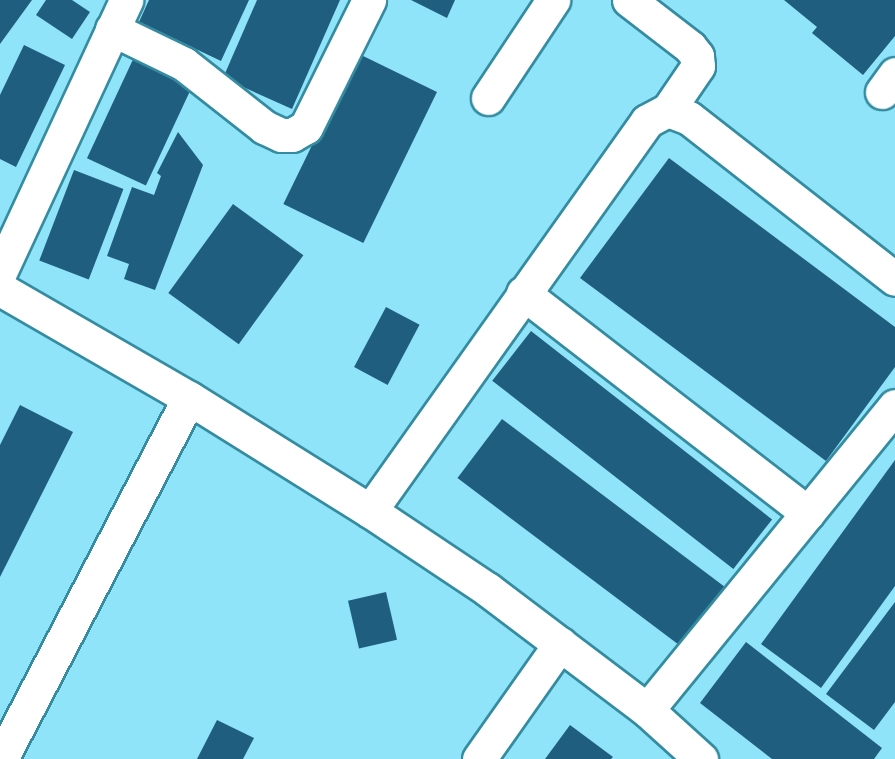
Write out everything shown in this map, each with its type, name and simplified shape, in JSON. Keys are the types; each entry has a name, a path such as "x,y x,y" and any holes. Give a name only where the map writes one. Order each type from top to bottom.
{"street":[{"path":"0,272 126,0"},
{"path":"112,30 184,64 264,127 281,135 292,135 306,127 369,0"},
{"path":"488,98 553,0"},
{"path":"370,511 647,121 668,110 698,66 697,56 690,46 629,0"},
{"path":"668,110 689,118 895,279"},
{"path":"0,289 189,398 370,511 487,589 647,710 701,759"},
{"path":"523,293 808,513"},
{"path":"1,759 189,398"},
{"path":"647,710 895,406"},
{"path":"479,759 560,644"}],"building":[{"path":"0,0 32,0 0,44"},
{"path":"46,0 72,0 90,12 72,39 36,15"},
{"path":"149,0 249,0 221,61 139,22"},
{"path":"257,0 340,0 292,109 223,78"},
{"path":"411,0 455,0 447,18"},
{"path":"784,0 895,0 895,36 863,75 812,33 817,27"},
{"path":"24,45 65,65 16,167 0,159 0,95"},
{"path":"136,53 195,80 146,186 87,158"},
{"path":"357,53 437,92 363,243 283,204"},
{"path":"178,132 203,165 155,290 124,279 129,264 107,256 132,187 154,195 161,176 157,173"},
{"path":"669,158 895,327 895,367 826,461 580,278"},
{"path":"74,170 123,189 89,280 39,261"},
{"path":"233,204 303,255 239,344 168,293"},
{"path":"386,307 420,325 388,385 354,367"},
{"path":"531,331 772,519 733,569 492,381"},
{"path":"20,405 73,432 0,577 0,445"},
{"path":"502,419 726,588 681,647 457,478"},
{"path":"895,460 895,586 821,688 761,644"},
{"path":"386,592 397,640 359,649 348,601"},
{"path":"895,602 895,702 874,730 826,694"},
{"path":"746,642 882,748 874,759 772,759 700,703"},
{"path":"217,720 254,738 243,759 197,759"},
{"path":"570,725 613,757 611,759 545,759"}]}
